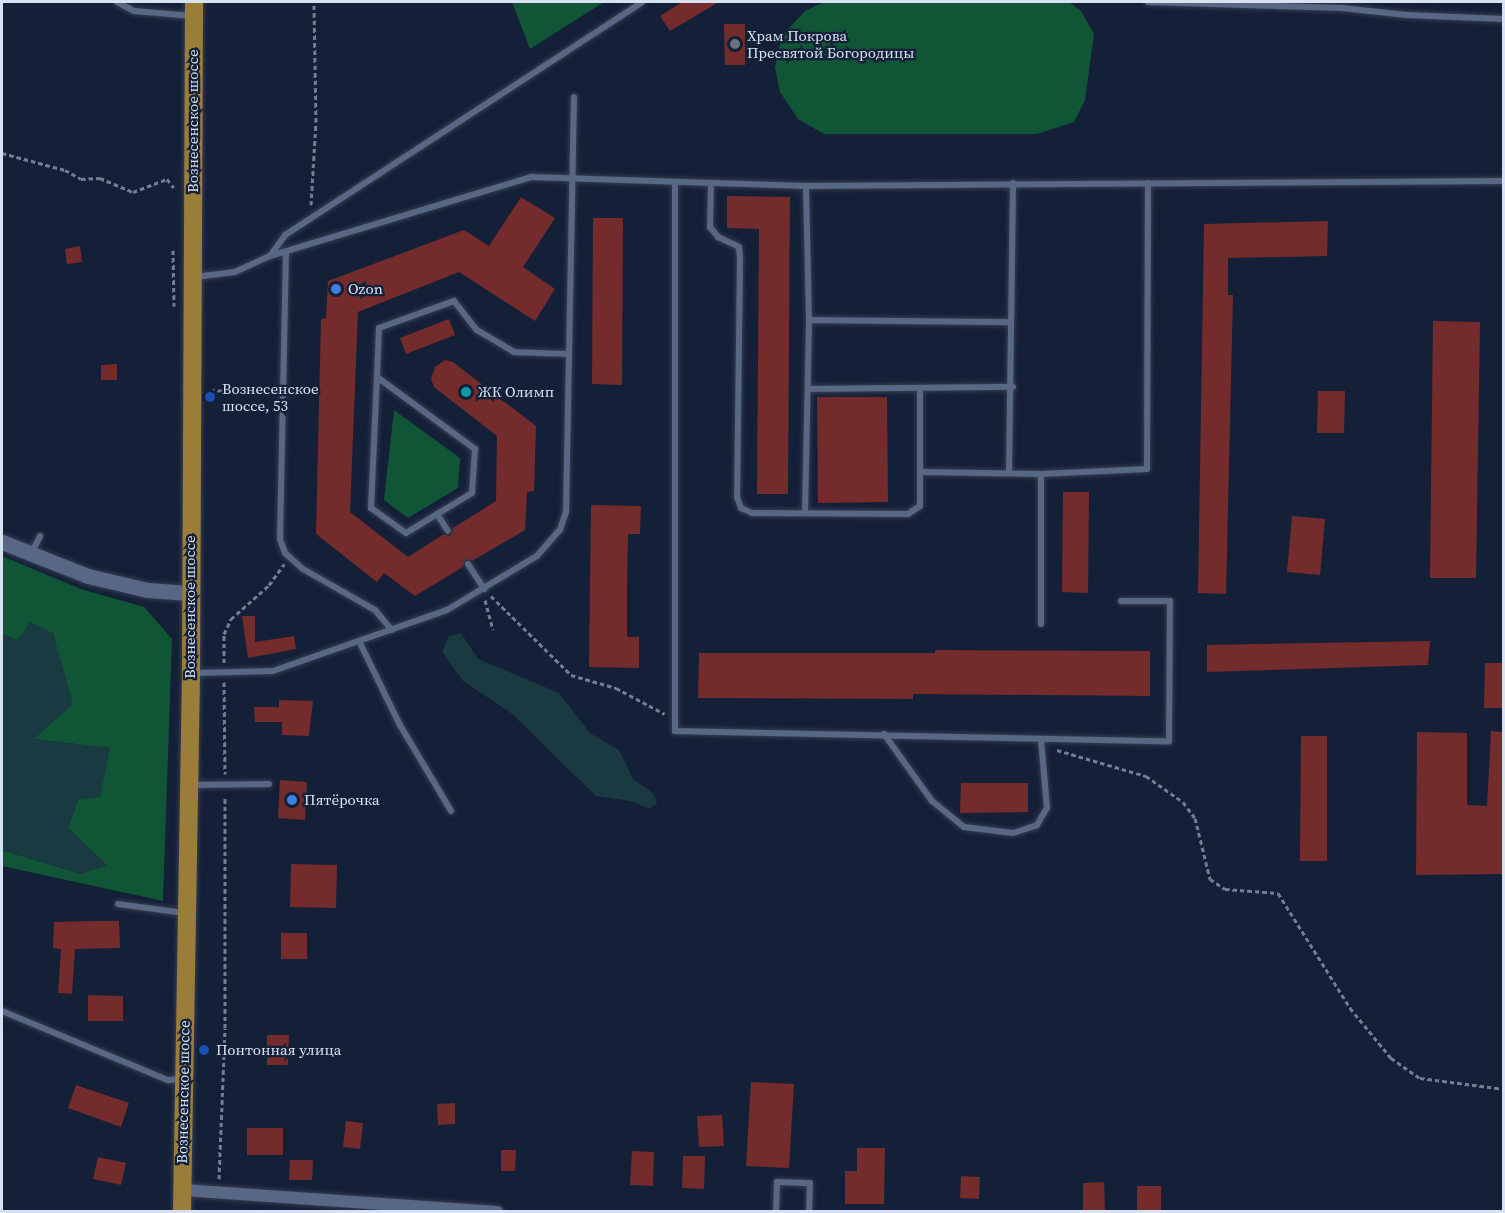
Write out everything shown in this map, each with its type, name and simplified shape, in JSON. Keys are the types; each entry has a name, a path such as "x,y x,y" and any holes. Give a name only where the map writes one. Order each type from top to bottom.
{"main road":[{"name":"Вознесенское шоссе","path":"182,1212 191,673 189,593 194,9"}],"street":[{"path":"2,542 88,576 147,590 189,593"},
{"path":"182,1190 497,1212"}],"lane":[{"path":"117,2 134,11 194,9"},
{"path":"270,256 285,235 642,2"},
{"path":"1148,2 1342,5 1407,15 1503,19"},
{"path":"191,673 273,671 447,610 484,590 537,556 560,530 566,512 574,97"},
{"path":"192,277 235,272 270,256 485,188 531,177 806,186 1503,181"},
{"path":"675,183 675,731 1169,741 1170,601 1121,601"},
{"path":"711,183 710,226 718,237 739,247 736,497 741,508 752,513 908,514 920,506 923,472 920,390"},
{"path":"1009,472 1012,387 1013,183"},
{"path":"923,472 1041,474 1147,469 1148,183"},
{"path":"805,513 809,320 806,186"},
{"path":"286,252 280,540 289,557 375,610 392,630"},
{"path":"377,377 475,448 472,493 406,533 371,508 379,328 454,301 477,330 514,352 569,354"},
{"path":"809,320 1011,322"},
{"path":"808,388 920,390 1012,387"},
{"path":"1041,474 1041,624"},
{"path":"437,514 448,531"},
{"path":"31,554 40,536"},
{"path":"468,564 484,590"},
{"path":"359,641 399,725 451,811"},
{"path":"884,734 932,801 964,827 1013,833 1037,825 1047,808 1041,739"},
{"path":"189,785 268,784"},
{"path":"117,904 186,913"},
{"path":"2,1011 168,1080 183,1079"},
{"path":"776,1212 777,1182 810,1183 809,1212"}],"path":[{"path":"311,219 316,122 314,2"},
{"path":"2,153 65,170 81,179 100,178 134,192 167,179 174,188"},
{"path":"173,250 174,306"},
{"path":"210,390 283,394"},
{"path":"219,1181 225,1028 224,634 231,619 269,585 289,557"},
{"path":"484,590 571,675 616,688 675,718"},
{"path":"484,590 485,612 494,630"},
{"path":"1041,739 1054,750 1146,776 1183,802 1195,818 1210,879 1225,889 1278,892 1350,1008 1391,1058 1420,1078 1503,1089"}],"green space":[{"path":"512,2 604,2 530,49"},
{"path":"824,2 1069,2 1081,11 1094,34 1085,100 1074,122 1037,134 824,134 798,119 780,92 775,67 782,36 805,11"},
{"path":"394,410 460,458 458,488 408,518 384,500"},
{"path":"2,556 81,589 144,607 172,639 163,901 2,866 2,850 81,874 106,865 68,828 78,800 110,748 33,739 60,665 53,633 18,640 2,634"}],"shaded area":[{"path":"30,622 53,633 73,704 34,739 110,748 100,797 78,800 68,828 107,865 81,874 2,850 2,634 18,640"},
{"path":"461,633 478,659 559,693 590,733 619,750 633,779 654,794 657,803 650,809 631,801 596,796 511,713 463,681 442,652 449,636"}],"building":[{"path":"682,2 719,2 670,31 660,16"},
{"name":"Храм Покрова Пресвятой Богородицы","path":"724,24 745,24 745,65 725,65"},
{"path":"727,196 790,197 788,494 757,494 759,229 727,228"},
{"name":"ЖК Олимп","path":"521,197 555,218 523,267 555,289 535,321 459,272 358,312 350,512 408,557 444,534 450,536 453,528 496,501 497,436 434,387 431,379 435,367 445,360 453,362 536,426 534,491 527,492 525,530 472,561 466,559 463,567 415,596 384,573 377,582 316,534 321,319 326,318 328,281 464,230 489,246"},
{"path":"593,218 623,218 622,385 592,384"},
{"path":"1328,221 1327,256 1228,258 1228,295 1233,295 1226,594 1198,593 1204,224"},
{"path":"80,246 82,262 67,264 65,249"},
{"path":"449,319 455,335 406,354 400,338"},
{"path":"1433,321 1480,322 1476,578 1430,578"},
{"path":"117,364 117,380 101,380 101,365"},
{"path":"1318,391 1345,391 1344,433 1317,433"},
{"path":"817,397 887,397 888,502 818,503"},
{"path":"1063,492 1089,492 1088,593 1062,592"},
{"path":"591,505 641,506 640,534 628,534 627,588 627,637 639,637 639,668 589,667"},
{"path":"1292,516 1325,519 1320,575 1287,572"},
{"path":"242,616 255,616 255,642 294,636 296,649 248,658"},
{"path":"1430,641 1428,665 1207,672 1207,645"},
{"path":"935,650 1150,651 1150,696 913,694 913,699 698,698 699,653 935,653"},
{"path":"1485,663 1503,663 1503,708 1484,708"},
{"path":"279,700 313,701 309,736 282,735 282,722 255,722 254,707 279,707"},
{"path":"1491,731 1503,732 1503,874 1416,875 1417,732 1467,733 1467,805 1487,806"},
{"path":"1301,736 1327,736 1327,861 1300,861"},
{"name":"Пятёрочка","path":"280,780 307,782 305,820 278,818"},
{"path":"961,783 1028,783 1028,812 960,813"},
{"path":"291,864 337,865 336,908 290,907"},
{"path":"119,921 120,948 75,949 72,994 58,993 61,949 53,948 54,922"},
{"path":"281,933 307,933 307,959 281,959"},
{"path":"88,995 123,996 123,1021 88,1021"},
{"path":"267,1035 289,1035 288,1065 267,1065"},
{"path":"751,1082 794,1084 789,1168 746,1166"},
{"path":"76,1085 129,1103 121,1127 68,1108"},
{"path":"455,1103 455,1124 438,1125 437,1104"},
{"path":"722,1115 724,1146 699,1147 697,1116"},
{"path":"346,1121 363,1123 360,1149 343,1147"},
{"path":"247,1128 283,1128 283,1155 247,1155"},
{"path":"857,1148 885,1148 884,1204 845,1204 845,1171 857,1171"},
{"path":"501,1150 516,1150 515,1171 501,1171"},
{"path":"632,1151 654,1152 653,1186 630,1185"},
{"path":"683,1156 705,1156 704,1189 682,1188"},
{"path":"98,1157 126,1163 121,1185 93,1179"},
{"path":"290,1160 313,1160 312,1180 289,1180"},
{"path":"961,1176 980,1177 979,1199 960,1198"},
{"path":"1104,1182 1105,1212 1083,1212 1083,1183"},
{"path":"1137,1186 1161,1186 1161,1212 1137,1212"}],"place":[{"name":"Храм Покрова Пресвятой Богородицы","path":"735,44"},
{"name":"Ozon","path":"336,289"},
{"name":"ЖК Олимп","path":"466,392"},
{"name":"Вознесенское шоссе, 53","path":"210,397"},
{"name":"Пятёрочка","path":"292,800"},
{"name":"Понтонная улица","path":"204,1050"}]}
